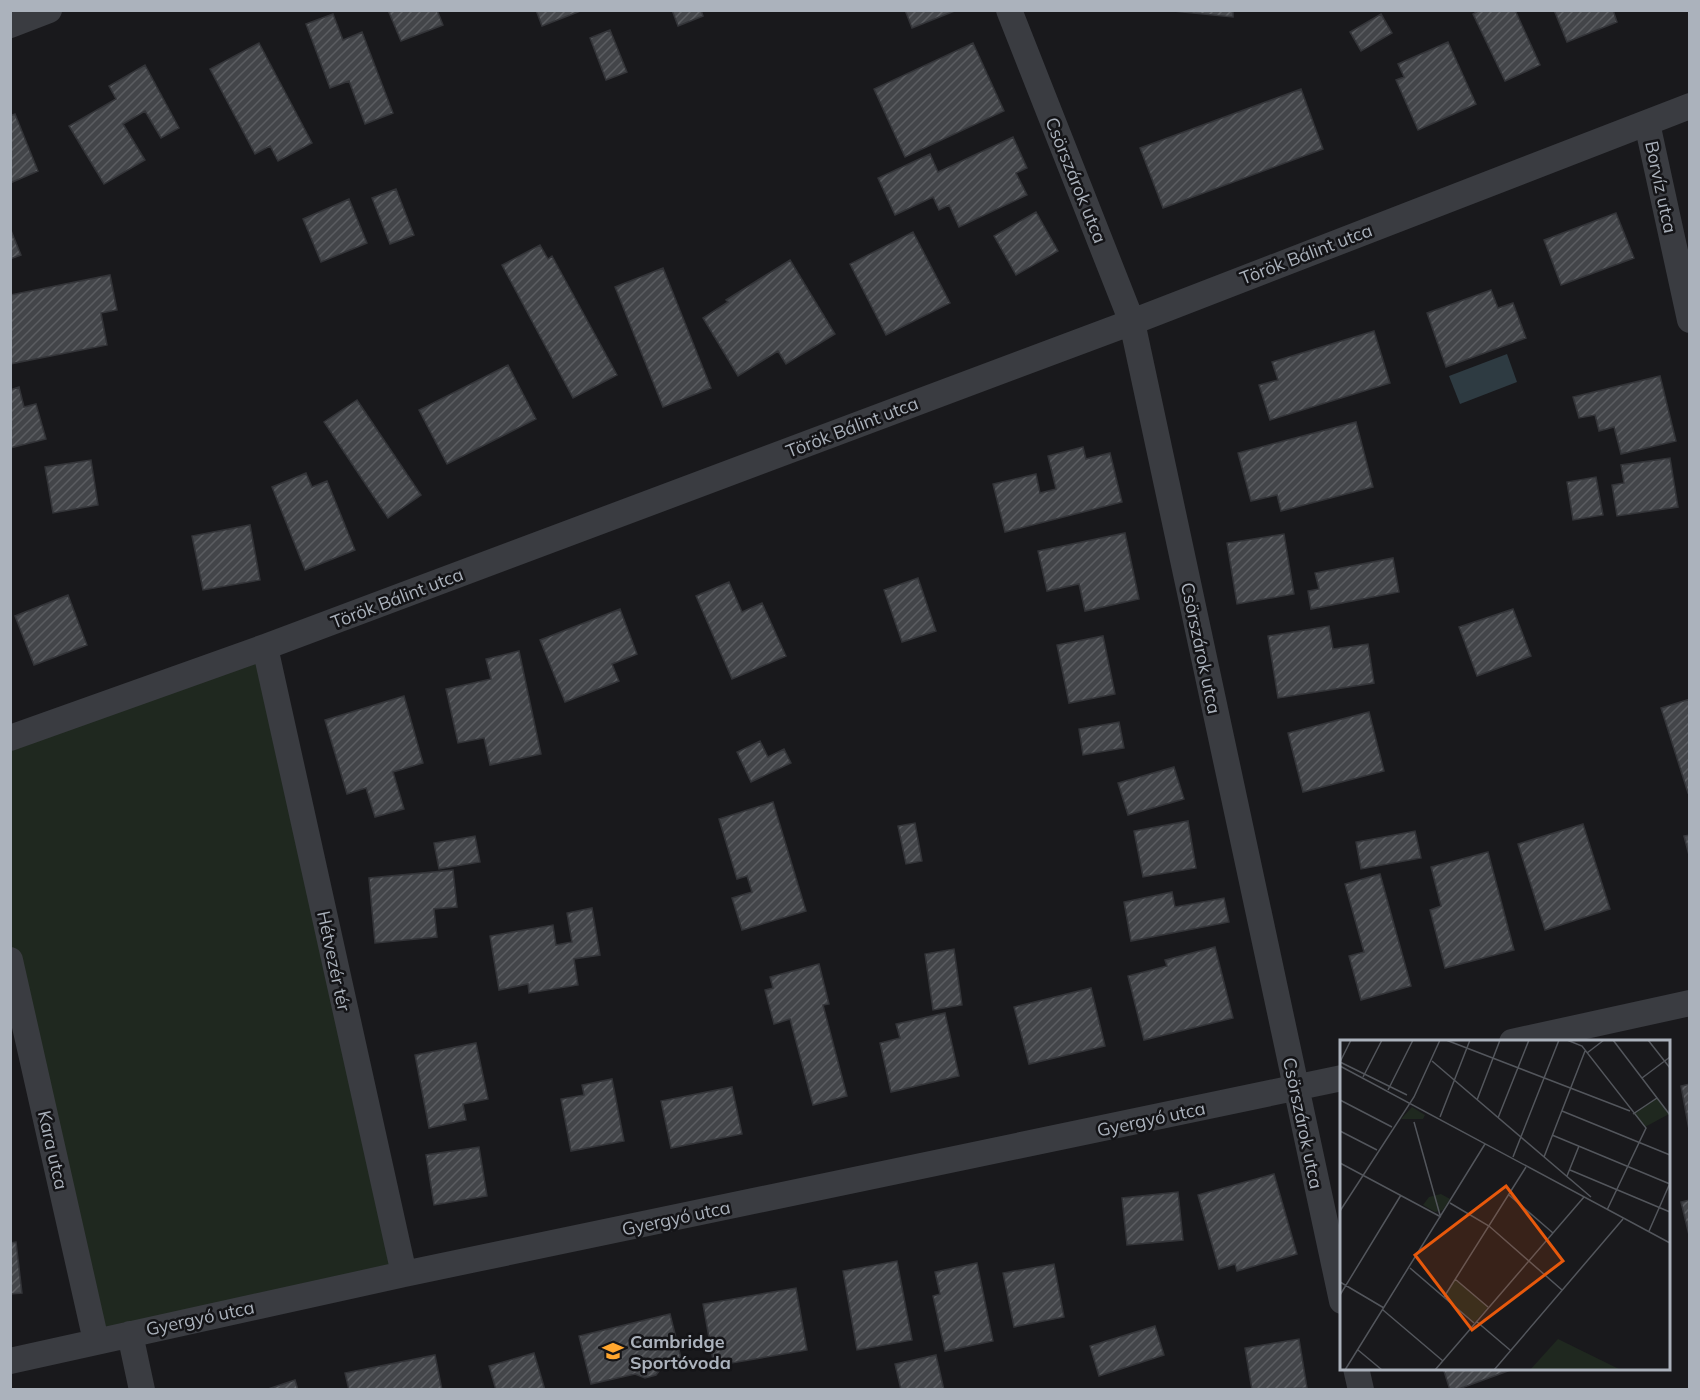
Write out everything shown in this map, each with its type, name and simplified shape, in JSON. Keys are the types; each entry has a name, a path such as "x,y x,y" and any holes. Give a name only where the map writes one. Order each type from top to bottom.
{"street":[{"path":"10,25 49,10"},
{"name":"Csörszárok utca","path":"1009,10 1132,322 1340,1296"},
{"name":"Török Bálint utca","path":"10,738 266,647 1132,322 1689,106"},
{"name":"Borvíz utca","path":"1647,123 1689,321"},
{"name":"Hétvezér tér","path":"266,647 404,1274"},
{"name":"Kara utca","path":"10,960 96,1341"},
{"path":"1517,1040 1689,1003"},
{"name":"Gyergyó utca","path":"10,1361 404,1274 1340,1078"},
{"path":"130,1334 142,1389"},
{"path":"1356,1370 1361,1389"}],"shaded area":[{"path":"1507,354 1517,382 1460,404 1449,376"},
{"path":"265,647 404,1274 96,1341 11,960 10,738"}],"building":[{"path":"388,10 437,10 443,25 401,41"},
{"path":"536,10 583,10 542,26"},
{"path":"672,10 701,10 703,16 678,26"},
{"path":"905,10 957,10 912,28"},
{"path":"1163,10 1233,10 1233,17"},
{"path":"1480,10 1515,10 1540,65 1505,81 1473,14"},
{"path":"1554,10 1613,10 1617,22 1567,42"},
{"path":"333,14 343,40 362,32 393,113 365,124 349,81 330,88 306,24"},
{"path":"1381,14 1392,33 1361,51 1350,32"},
{"path":"610,30 627,72 606,80 590,38"},
{"path":"1448,42 1476,104 1418,130 1396,80 1404,77 1398,64"},
{"path":"259,43 312,143 278,161 270,146 255,154 210,69"},
{"path":"973,43 1004,111 905,157 874,89"},
{"path":"145,65 179,128 161,138 145,111 123,124 145,160 104,184 69,126 116,99 109,86"},
{"path":"1301,89 1323,149 1163,208 1140,148"},
{"path":"15,114 38,171 10,183 10,116"},
{"path":"1013,137 1027,168 1016,173 1027,195 959,227 949,205 939,210 933,197 895,215 878,178 930,154 938,172"},
{"path":"396,189 414,235 390,244 372,198"},
{"path":"349,199 367,243 321,262 303,219"},
{"path":"1036,212 1058,251 1016,275 994,236"},
{"path":"1616,213 1634,258 1561,285 1544,240"},
{"path":"10,228 21,255 10,259"},
{"path":"913,232 950,303 886,335 850,264"},
{"path":"540,245 548,259 552,256 617,375 573,398 502,265"},
{"path":"790,260 835,334 786,364 778,351 738,376 703,318 728,302 726,300"},
{"path":"663,268 711,388 663,407 615,287"},
{"path":"110,275 117,310 101,313 107,345 10,364 10,295"},
{"path":"1491,290 1498,308 1513,303 1526,338 1446,367 1427,313"},
{"path":"1374,331 1390,383 1270,420 1259,385 1278,380 1272,362"},
{"path":"508,365 536,419 447,464 419,410"},
{"path":"1660,376 1676,441 1621,454 1614,427 1599,431 1595,415 1579,418 1573,397"},
{"path":"19,387 24,407 36,404 46,439 10,448 10,390"},
{"path":"357,400 421,495 388,518 324,422"},
{"path":"1356,422 1373,487 1281,511 1277,495 1251,501 1238,453"},
{"path":"1083,447 1086,459 1110,453 1122,502 1005,532 993,484 1036,474 1040,493 1056,489 1048,456"},
{"path":"1670,458 1678,507 1617,516 1612,485 1624,483 1621,465"},
{"path":"91,460 98,505 53,513 45,467"},
{"path":"306,473 312,487 327,481 355,550 305,570 272,487"},
{"path":"1596,477 1603,515 1573,520 1567,482"},
{"path":"250,525 260,580 203,590 192,536"},
{"path":"1125,533 1139,599 1085,611 1079,584 1047,591 1038,551"},
{"path":"1284,534 1294,594 1237,604 1227,543"},
{"path":"1393,558 1399,592 1311,609 1308,591 1319,589 1315,573"},
{"path":"918,578 936,631 902,642 884,590"},
{"path":"729,582 742,612 762,603 786,656 732,679 696,596"},
{"path":"68,595 87,645 34,665 15,616"},
{"path":"620,609 637,654 612,664 619,681 565,702 540,640"},
{"path":"1513,609 1531,656 1477,676 1459,627"},
{"path":"1329,626 1333,649 1368,644 1374,683 1278,698 1268,636"},
{"path":"1103,636 1115,694 1069,703 1057,645"},
{"path":"519,651 541,754 490,765 484,738 458,743 446,689 491,679 486,659"},
{"path":"404,696 423,763 393,772 404,809 375,817 366,788 347,794 325,720"},
{"path":"1690,699 1690,792 1688,793 1661,708"},
{"path":"1369,712 1384,771 1303,792 1288,733"},
{"path":"1119,722 1124,748 1083,755 1079,729"},
{"path":"760,741 768,757 784,749 791,763 751,782 737,752"},
{"path":"1174,767 1184,799 1128,815 1118,783"},
{"path":"773,802 806,911 742,930 732,898 752,892 747,876 737,879 719,819"},
{"path":"1188,821 1196,868 1143,877 1134,831"},
{"path":"915,823 922,861 906,864 898,826"},
{"path":"1583,824 1610,909 1545,930 1518,844"},
{"path":"1415,831 1421,858 1361,869 1356,842"},
{"path":"1690,835 1690,859 1684,836"},
{"path":"475,836 480,862 439,869 434,843"},
{"path":"1488,852 1514,950 1445,968 1430,910 1441,906 1431,867"},
{"path":"453,870 457,907 434,909 437,937 375,943 369,878"},
{"path":"1380,874 1411,986 1361,1000 1349,956 1364,952 1345,884"},
{"path":"1172,892 1175,907 1224,898 1229,922 1131,941 1124,902"},
{"path":"592,908 600,955 574,959 578,985 529,993 528,984 499,990 490,936 553,925 556,945 572,942 567,913"},
{"path":"1215,947 1233,1018 1144,1040 1128,976 1167,966 1165,960"},
{"path":"954,949 962,1005 933,1010 925,954"},
{"path":"819,964 829,1004 823,1005 847,1096 813,1105 790,1019 774,1024 765,990 773,988 770,977"},
{"path":"1091,988 1105,1046 1029,1064 1014,1007"},
{"path":"945,1013 959,1076 891,1092 880,1043 900,1038 896,1024"},
{"path":"476,1043 488,1099 463,1104 466,1120 429,1128 415,1055"},
{"path":"612,1079 624,1141 571,1151 561,1099 584,1095 582,1085"},
{"path":"1690,1084 1690,1135 1681,1086"},
{"path":"732,1087 742,1134 671,1148 661,1101"},
{"path":"479,1147 487,1196 434,1205 426,1155"},
{"path":"1274,1174 1297,1254 1237,1271 1235,1264 1219,1269 1198,1195"},
{"path":"1178,1192 1183,1240 1127,1245 1122,1198"},
{"path":"1690,1200 1690,1239 1681,1202"},
{"path":"16,1242 22,1293 10,1294 10,1243"},
{"path":"897,1261 912,1340 857,1350 843,1271"},
{"path":"977,1263 993,1341 945,1351 933,1296 940,1294 935,1272"},
{"path":"1054,1264 1064,1317 1014,1327 1003,1273"},
{"path":"796,1288 807,1350 714,1366 703,1304"},
{"path":"670,1314 682,1362 663,1366 656,1375 645,1378 635,1374 591,1384 579,1336"},
{"path":"1155,1326 1164,1355 1099,1376 1090,1346"},
{"path":"1299,1339 1307,1388 1252,1390 1245,1348"},
{"path":"534,1353 545,1390 496,1390 489,1366"},
{"path":"435,1355 442,1390 349,1390 345,1373"},
{"path":"936,1355 944,1390 901,1390 895,1364"},
{"path":"1444,1370 1511,1370 1456,1390 1450,1390"},
{"path":"295,1380 298,1390 265,1390"}],"place":[{"name":"Cambridge Sportóvoda","path":"613,1351"}]}
